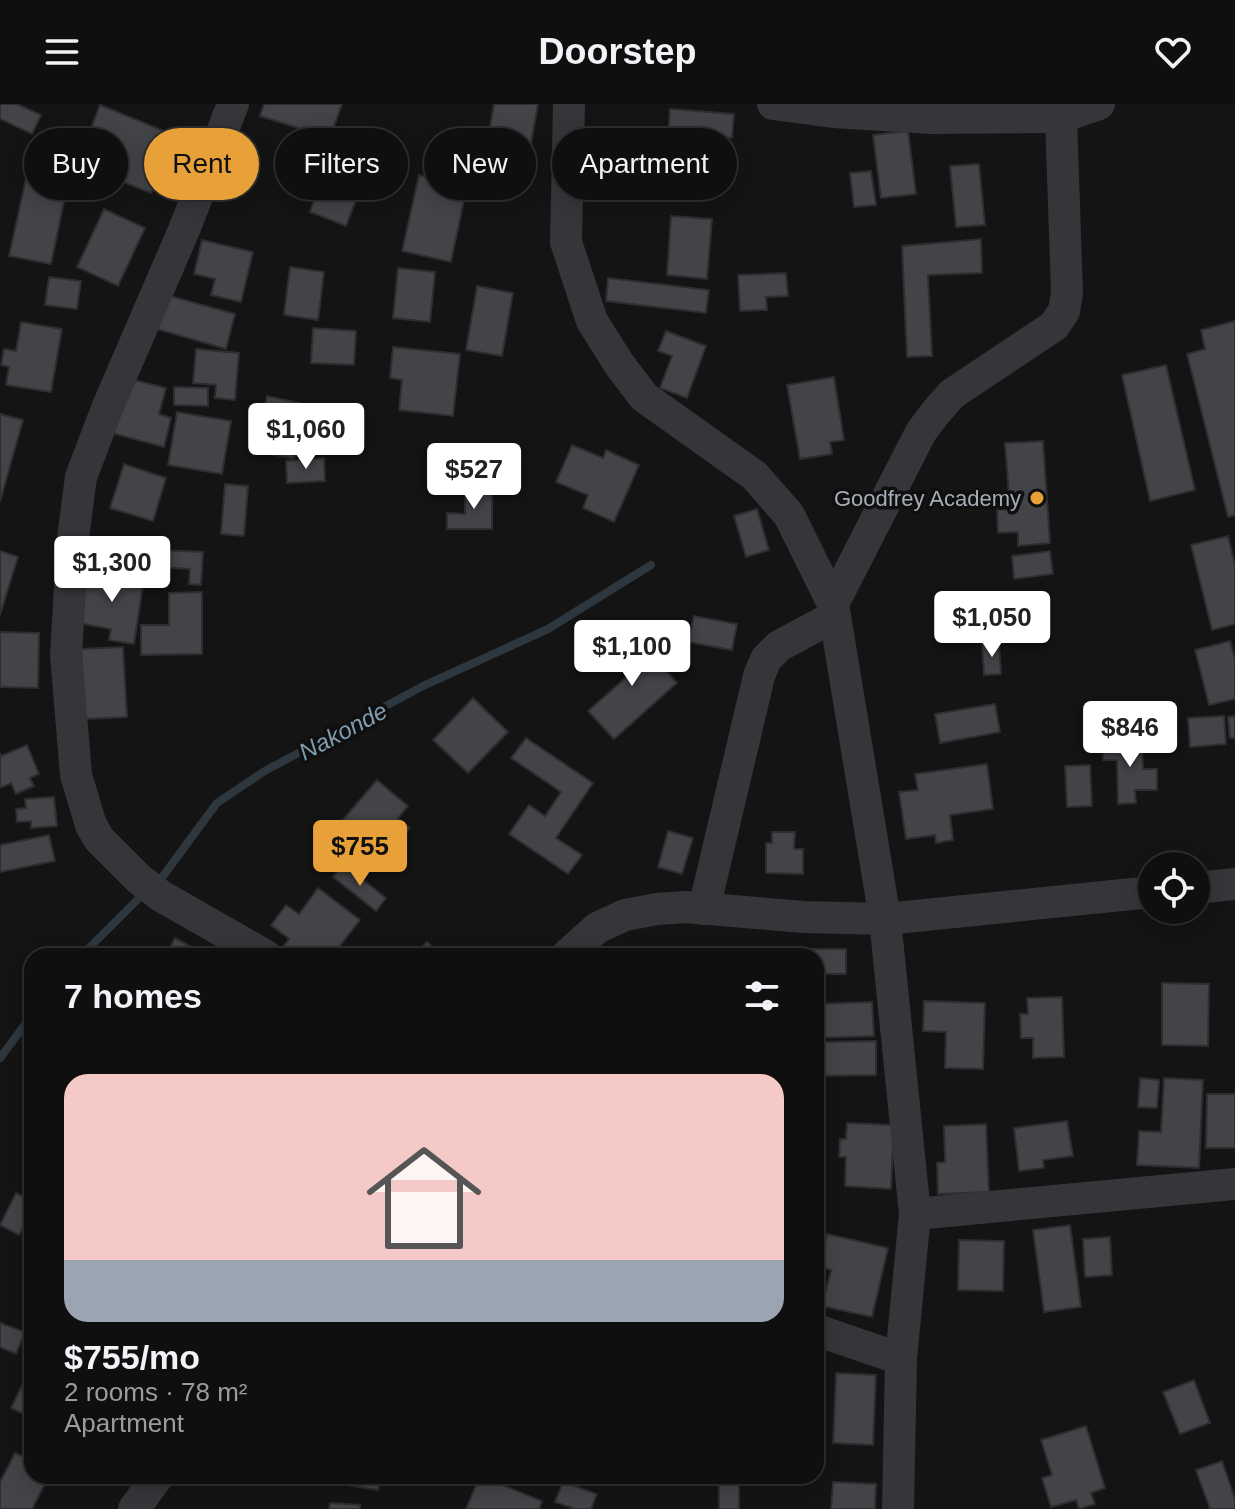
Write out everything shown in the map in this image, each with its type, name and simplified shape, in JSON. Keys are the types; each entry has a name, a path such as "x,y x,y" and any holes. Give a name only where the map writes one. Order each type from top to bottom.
{"street":[{"path":"233,104 81,477 73,538 66,655 76,775 91,825 99,839 150,887 253,948"},
{"path":"569,104 566,242 592,321 644,397 755,476 789,515 834,610 885,919 915,1214 901,1359 898,1509"},
{"path":"773,104 833,112 932,118 1061,117 1099,104"},
{"path":"704,909 759,676 766,659 779,646 834,610 921,432 936,412 952,394 1054,326 1064,311 1067,293 1061,117"},
{"path":"1210,887 1235,884"},
{"path":"575,948 597,928 625,915 657,909 686,907 804,917 885,919 1138,893"},
{"path":"915,1214 1235,1184"},
{"path":"824,1333 901,1359"},
{"path":"134,1509 152,1484"}],"building":[{"path":"0,104 17,104 41,115 35,128 24,130 0,119"},
{"path":"264,104 342,104 334,128 298,128 260,116"},
{"path":"494,104 538,104 534,128 490,128"},
{"path":"100,105 157,128 144,128 144,190 128,184 128,128 91,128"},
{"path":"670,109 734,114 733,128 668,128"},
{"path":"908,131 916,194 881,198 873,135"},
{"path":"979,164 985,225 956,227 950,166"},
{"path":"871,171 876,205 854,207 850,173"},
{"path":"419,175 424,176 424,200 464,200 451,262 402,251"},
{"path":"24,188 24,200 64,200 51,264 9,256"},
{"path":"314,200 356,200 346,226 310,212"},
{"path":"104,209 145,228 118,286 77,267"},
{"path":"671,216 712,219 707,279 667,275"},
{"path":"981,239 982,273 928,275 932,356 907,357 902,246"},
{"path":"202,240 253,252 241,302 211,295 215,279 194,274"},
{"path":"290,267 324,272 318,320 284,315"},
{"path":"398,268 435,272 430,322 393,318"},
{"path":"786,273 788,296 766,297 767,310 740,311 738,275"},
{"path":"49,277 81,281 77,309 45,305"},
{"path":"608,278 709,290 706,313 606,301"},
{"path":"477,286 513,293 502,356 466,350"},
{"path":"159,293 235,314 226,349 150,327"},
{"path":"1235,321 1235,515 1228,517 1187,354 1205,349 1201,330"},
{"path":"21,322 62,329 51,392 6,385 9,367 1,365 4,349 16,351"},
{"path":"313,328 356,331 354,365 311,363"},
{"path":"666,331 706,346 687,398 660,388 672,356 658,351"},
{"path":"393,347 460,354 453,416 399,410 402,380 390,378"},
{"path":"196,349 239,353 235,400 215,398 216,385 193,383"},
{"path":"1166,365 1195,490 1150,501 1122,375"},
{"path":"122,377 166,388 159,414 171,418 164,447 108,432"},
{"path":"834,377 844,440 830,442 832,454 800,459 787,385"},
{"path":"174,387 208,388 208,406 174,405"},
{"path":"267,396 305,404 294,459 255,451"},
{"path":"177,412 231,421 222,474 168,465"},
{"path":"0,414 23,420 0,502"},
{"path":"1043,441 1050,543 1018,546 1018,532 998,533 997,510 1010,509 1005,443"},
{"path":"572,445 603,458 606,450 639,465 614,522 583,508 588,495 556,482"},
{"path":"324,458 325,481 287,483 286,461"},
{"path":"124,464 166,478 153,521 110,508"},
{"path":"225,484 248,486 244,536 221,534"},
{"path":"465,487 492,487 492,529 447,529 447,513 465,514"},
{"path":"757,509 769,550 746,557 734,516"},
{"path":"1228,536 1235,565 1235,624 1212,630 1191,545"},
{"path":"118,539 149,542 146,564 116,561"},
{"path":"161,550 203,552 201,585 189,584 190,569 160,567"},
{"path":"0,551 18,557 0,615"},
{"path":"1050,551 1053,574 1014,579 1012,556"},
{"path":"86,569 144,578 134,644 109,640 111,629 78,623"},
{"path":"202,592 202,654 141,655 141,625 169,625 169,593"},
{"path":"694,616 737,624 732,650 688,642"},
{"path":"0,632 39,633 38,688 0,687"},
{"path":"631,632 677,683 614,739 588,711 630,674 610,652"},
{"path":"1230,641 1235,659 1235,699 1209,705 1195,650"},
{"path":"999,643 1001,674 984,675 982,644"},
{"path":"123,647 127,717 85,719 81,649"},
{"path":"473,698 508,732 468,773 433,740"},
{"path":"995,704 1000,732 940,743 935,714"},
{"path":"1224,716 1226,744 1190,747 1188,718"},
{"path":"1235,716 1235,738 1230,738 1228,717"},
{"path":"526,738 593,783 556,838 582,855 568,874 509,834 529,805 545,816 561,792 511,758"},
{"path":"1142,740 1143,769 1157,769 1157,790 1135,790 1136,803 1118,804 1117,760 1103,760 1103,741"},
{"path":"27,745 39,774 30,778 34,786 16,794 11,783 0,788 0,753 1,756"},
{"path":"987,764 993,809 950,815 953,840 936,843 935,835 906,839 899,792 918,790 915,774"},
{"path":"1090,765 1092,806 1067,807 1065,766"},
{"path":"377,780 408,806 398,818 410,828 397,843 392,839 380,853 342,821"},
{"path":"54,797 57,826 31,828 31,821 17,822 16,809 26,808 25,799"},
{"path":"668,831 693,838 682,874 658,867"},
{"path":"772,832 795,832 794,849 803,849 803,874 766,873 766,843 772,843"},
{"path":"49,835 55,861 0,872 0,845"},
{"path":"343,864 386,898 376,911 333,877"},
{"path":"318,888 360,920 338,948 282,948 289,939 271,925 286,905 299,914"},
{"path":"175,938 193,948 169,948"},
{"path":"824,949 846,949 846,974 824,974"},
{"path":"1162,983 1209,984 1208,1046 1162,1045"},
{"path":"1062,997 1064,1057 1033,1058 1033,1038 1021,1038 1020,1014 1028,1014 1027,998"},
{"path":"924,1001 985,1003 983,1069 945,1068 946,1032 923,1031"},
{"path":"872,1002 874,1036 824,1038 824,1004"},
{"path":"876,1041 876,1075 824,1076 824,1042"},
{"path":"1140,1078 1159,1080 1157,1108 1138,1107"},
{"path":"1164,1078 1203,1080 1199,1168 1137,1165 1139,1131 1161,1132"},
{"path":"1207,1094 1235,1094 1235,1148 1206,1148"},
{"path":"1067,1121 1073,1156 1043,1160 1044,1168 1019,1171 1014,1128"},
{"path":"847,1123 894,1125 891,1189 845,1186 846,1157 839,1157 840,1139 846,1139"},
{"path":"986,1124 989,1192 938,1194 937,1163 945,1162 944,1126"},
{"path":"16,1193 24,1197 24,1226 19,1235 0,1225"},
{"path":"1070,1225 1081,1307 1044,1312 1033,1230"},
{"path":"827,1234 888,1248 872,1317 824,1306 831,1270 824,1268"},
{"path":"1110,1237 1112,1275 1085,1277 1083,1239"},
{"path":"959,1240 1004,1241 1003,1291 958,1290"},
{"path":"0,1323 24,1332 16,1354 0,1347"},
{"path":"836,1373 876,1375 873,1445 833,1443"},
{"path":"1194,1380 1210,1423 1180,1434 1163,1392"},
{"path":"24,1381 24,1414 11,1408"},
{"path":"1086,1426 1105,1488 1091,1493 1095,1504 1079,1509 1076,1500 1051,1507 1042,1478 1052,1475 1041,1440"},
{"path":"15,1453 24,1457 24,1484 45,1484 32,1509 0,1509 0,1482"},
{"path":"1222,1461 1235,1499 1235,1509 1210,1509 1196,1470"},
{"path":"833,1482 876,1484 875,1509 831,1509"},
{"path":"341,1484 379,1484 378,1490"},
{"path":"477,1484 500,1484 542,1501 539,1509 466,1509"},
{"path":"562,1484 597,1494 591,1509 575,1509 555,1502"},
{"path":"719,1484 739,1484 739,1509 719,1509"},
{"path":"330,1503 360,1505 360,1509 329,1509"}],"waterway":[{"name":"Nakonde","path":"156,882 217,803 263,772 423,686 548,629 651,565"},
{"name":"Nakonde","path":"89,948 146,891"},
{"name":"Nakonde","path":"0,1058 24,1026"}],"place":[{"name":"Goodfrey Academy","path":"1037,498"}]}
